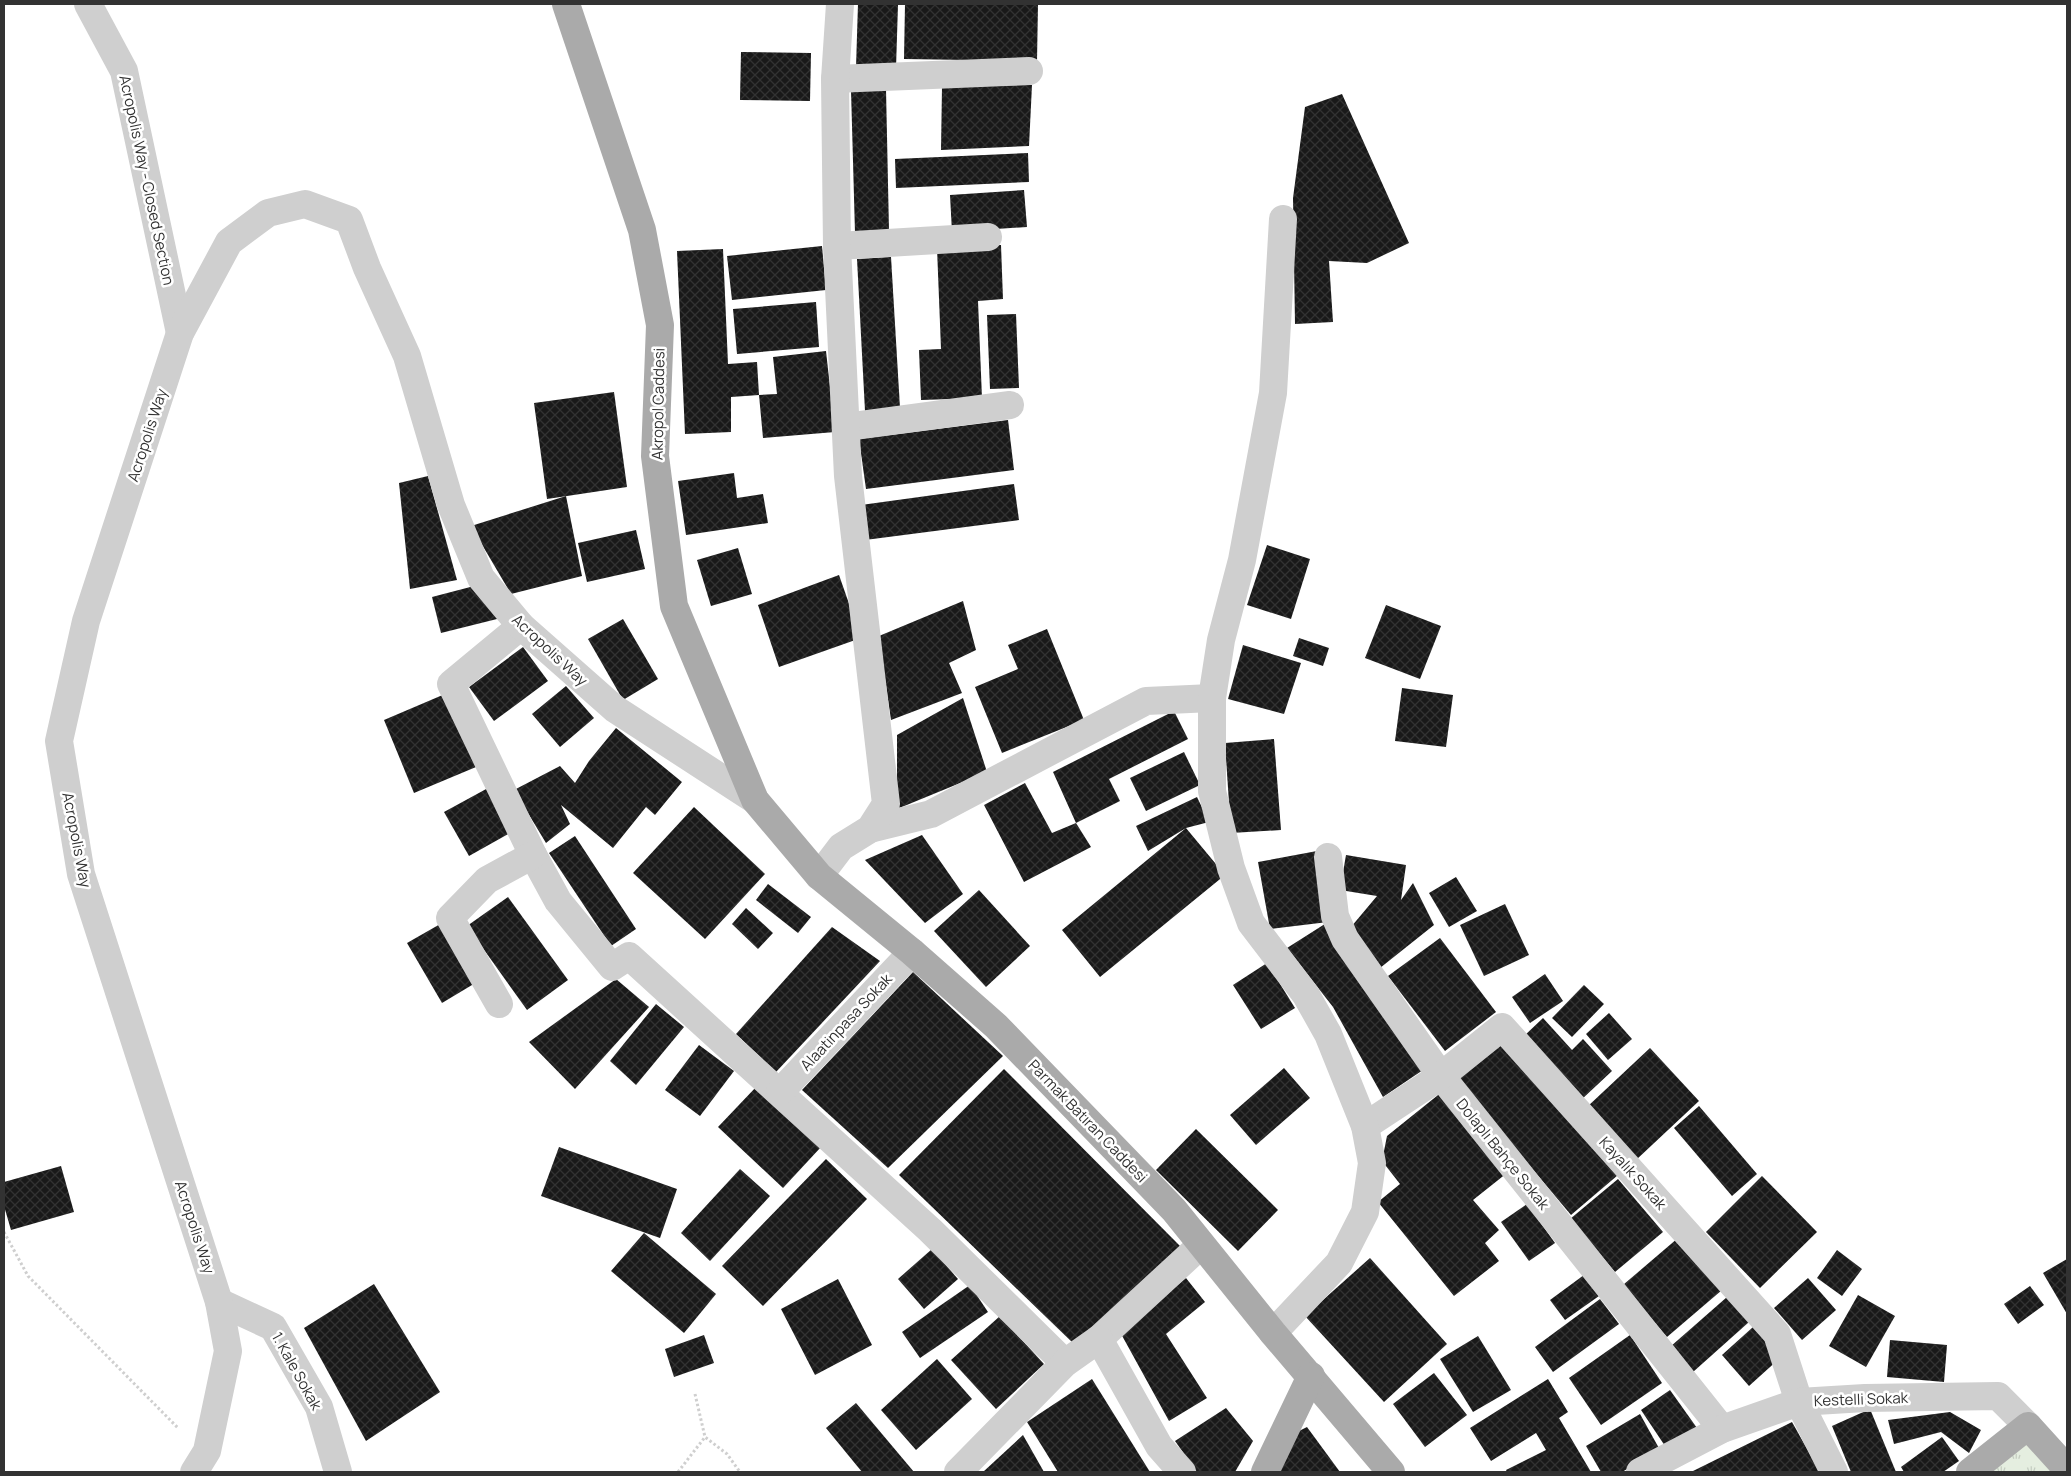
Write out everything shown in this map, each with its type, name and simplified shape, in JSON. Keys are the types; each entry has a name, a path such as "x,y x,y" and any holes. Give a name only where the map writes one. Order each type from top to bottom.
{"main road":[{"name":"Akropol Caddesi","path":"566,4 642,230 660,325 655,456 674,606 756,800"},
{"name":"Parmak Batıran Caddesi","path":"756,800 819,876 912,952 996,1026 1174,1210 1200,1245 1391,1472"},
{"path":"1265,1472 1311,1376"},
{"path":"1970,1472 2028,1426"},
{"name":"Kestelli Sokak","path":"2028,1426 2067,1469"}],"street":[{"name":"Acropolis Way - Closed Section","path":"88,4 124,71 180,333"},
{"path":"840,4 835,79 837,246 849,485 886,804 870,829"},
{"path":"835,79 1029,72"},
{"name":"Acropolis Way","path":"200,1462 228,1351 219,1302 81,874 59,741 86,621 180,333 229,242 268,213 305,204 348,220 367,268 407,356 451,505 482,578 521,626 615,709 756,800"},
{"path":"1273,1333 1340,1263 1365,1212 1372,1162 1365,1126 1328,1034 1306,995 1251,922 1231,868 1212,791 1212,698 1221,640 1242,560 1273,393 1283,219"},
{"path":"837,246 988,237"},
{"path":"846,427 1010,405"},
{"path":"521,626 451,684 532,856 558,901 612,967 629,956 930,1230 1065,1363"},
{"path":"819,876 842,847 870,829 931,814 1146,701 1212,698"},
{"path":"499,1004 450,918 488,880 532,856"},
{"name":"Dolaplı Bahçe Sokak","path":"1328,857 1335,916 1345,939 1441,1076 1722,1429"},
{"name":"Alaatinpasa Sokak","path":"780,1092 912,952"},
{"name":"Kayalık Sokak","path":"1365,1126 1441,1076 1502,1027 1777,1334 1799,1402 1834,1472"},
{"path":"958,1472 1065,1363 1099,1339 1200,1245"},
{"name":"1. Kale Sokak","path":"219,1302 273,1326 319,1407 338,1472"},
{"path":"1099,1339 1159,1446 1182,1472"},
{"name":"Kestelli Sokak","path":"1640,1472 1722,1429 1799,1402 1865,1398 1998,1396 2028,1426"}],"path":[{"path":"4,1232 28,1276 183,1433 200,1462"},
{"path":"695,1394 705,1437 727,1454 740,1472"},
{"path":"678,1472 705,1437"}],"green space":[{"path":"2028,1426 2067,1472 1970,1472"}],"building":[{"path":"858,4 898,4 896,68 856,67"},
{"path":"905,4 1038,4 1037,61 904,59"},
{"path":"741,52 811,53 810,101 740,100"},
{"path":"1032,85 1029,146 941,150 942,86"},
{"path":"886,89 889,231 855,233 851,90"},
{"path":"1342,94 1409,243 1367,263 1329,261 1333,322 1295,324 1293,198 1305,107"},
{"path":"1028,153 1029,182 896,188 895,159"},
{"path":"1024,190 1027,227 952,232 950,195"},
{"path":"1001,245 1003,299 978,301 982,398 921,400 919,350 941,349 937,248"},
{"path":"822,246 826,290 732,300 727,256"},
{"path":"723,249 728,364 757,362 759,395 731,397 731,432 685,434 677,251"},
{"path":"891,257 900,408 865,411 857,259"},
{"path":"816,302 819,347 737,354 733,309"},
{"path":"1016,314 1019,388 990,389 987,315"},
{"path":"826,351 835,432 763,438 759,395 777,394 773,357"},
{"path":"614,392 627,487 547,499 534,403"},
{"path":"1008,420 1014,470 866,489 859,439"},
{"path":"734,473 737,498 763,494 768,523 686,535 678,481"},
{"path":"428,476 457,580 410,589 399,483"},
{"path":"1014,484 1019,520 865,540 861,505"},
{"path":"566,496 582,576 511,594 471,526"},
{"path":"636,530 645,569 587,582 578,543"},
{"path":"1267,545 1310,559 1291,619 1247,605"},
{"path":"738,548 752,594 711,606 697,560"},
{"path":"839,575 861,638 779,667 758,605"},
{"path":"478,585 501,618 441,633 432,597"},
{"path":"963,601 976,650 949,663 962,693 891,720 879,636"},
{"path":"1386,605 1441,626 1420,679 1365,658"},
{"path":"623,619 658,679 623,700 588,639"},
{"path":"1047,629 1084,720 1002,753 975,687 1018,669 1008,645"},
{"path":"1299,638 1329,648 1323,666 1293,656"},
{"path":"1243,645 1301,663 1284,714 1228,699"},
{"path":"523,647 548,681 494,721 469,687"},
{"path":"566,686 594,718 560,747 532,714"},
{"path":"1402,688 1453,695 1446,747 1395,741"},
{"path":"445,694 476,767 414,793 384,720"},
{"path":"963,698 987,772 897,809 897,735"},
{"path":"1174,711 1188,739 1109,779 1120,801 1076,823 1053,772"},
{"path":"616,728 682,782 655,815 646,807 613,848 561,805 570,824 546,843 514,790 560,766 575,783 589,761"},
{"path":"1274,739 1281,830 1231,833 1225,743"},
{"path":"1184,752 1200,785 1146,811 1130,778"},
{"path":"1025,783 1052,833 1076,823 1091,847 1024,882 984,805"},
{"path":"488,788 512,832 469,856 444,812"},
{"path":"1197,797 1209,822 1186,828 1148,851 1136,826"},
{"path":"694,807 765,874 705,939 633,873"},
{"path":"1186,828 1225,875 1100,977 1062,930"},
{"path":"922,835 963,894 925,923 865,860"},
{"path":"575,836 636,929 611,946 549,853"},
{"path":"1317,851 1423,1070 1383,1097 1333,1007 1287,948 1328,922 1270,929 1258,862"},
{"path":"1346,855 1406,865 1401,900 1413,883 1434,925 1380,968 1351,927 1377,896 1340,890"},
{"path":"1456,877 1477,911 1449,927 1429,893"},
{"path":"768,884 811,917 798,933 756,900"},
{"path":"979,890 1030,946 986,987 934,931"},
{"path":"508,897 568,980 527,1010 467,926"},
{"path":"1505,904 1529,955 1484,976 1460,925"},
{"path":"746,908 773,933 758,949 732,924"},
{"path":"442,923 477,982 442,1003 407,943"},
{"path":"832,927 880,961 776,1072 736,1034"},
{"path":"1440,938 1496,1012 1445,1051 1388,976"},
{"path":"1267,963 1295,1008 1261,1029 1233,985"},
{"path":"913,972 1003,1056 888,1168 802,1090"},
{"path":"1545,974 1563,1001 1530,1023 1512,997"},
{"path":"616,979 649,1007 575,1089 529,1042"},
{"path":"1584,985 1604,1004 1572,1037 1552,1018"},
{"path":"656,1004 684,1027 636,1085 610,1061"},
{"path":"1609,1013 1632,1039 1608,1060 1586,1034"},
{"path":"1543,1018 1572,1050 1583,1039 1612,1071 1581,1100 1523,1037"},
{"path":"1504,1039 1618,1175 1571,1215 1457,1079"},
{"path":"699,1045 734,1071 700,1116 665,1090"},
{"path":"1650,1048 1699,1101 1636,1160 1587,1107"},
{"path":"1284,1068 1310,1098 1256,1145 1230,1115"},
{"path":"1004,1069 1181,1247 1075,1345 899,1175"},
{"path":"757,1086 821,1147 783,1188 718,1127"},
{"path":"1443,1091 1507,1173 1473,1200 1499,1230 1485,1243 1499,1261 1454,1296 1378,1202 1400,1184 1382,1161 1387,1136"},
{"path":"1699,1106 1757,1174 1732,1196 1674,1128"},
{"path":"1196,1129 1278,1210 1238,1251 1156,1170"},
{"path":"559,1147 677,1189 660,1238 541,1196"},
{"path":"826,1159 867,1199 763,1306 722,1266"},
{"path":"61,1166 74,1212 11,1230 4,1206 4,1182"},
{"path":"740,1169 770,1196 710,1261 681,1233"},
{"path":"1762,1176 1817,1232 1760,1288 1706,1232"},
{"path":"1618,1179 1663,1232 1615,1272 1570,1219"},
{"path":"1527,1204 1555,1243 1529,1261 1501,1222"},
{"path":"644,1233 716,1294 684,1333 611,1271"},
{"path":"1678,1238 1722,1290 1667,1337 1623,1285"},
{"path":"932,1249 958,1279 924,1309 898,1279"},
{"path":"1837,1250 1862,1269 1842,1296 1817,1278"},
{"path":"1370,1258 1447,1344 1384,1402 1305,1316"},
{"path":"2067,1259 2067,1314 2043,1273"},
{"path":"1584,1275 1599,1296 1565,1320 1550,1300"},
{"path":"1186,1278 1205,1302 1166,1334 1207,1398 1169,1421 1120,1332"},
{"path":"1808,1278 1836,1310 1802,1340 1774,1308"},
{"path":"838,1279 872,1345 815,1375 781,1309"},
{"path":"374,1284 440,1392 366,1441 304,1328"},
{"path":"970,1285 988,1312 920,1358 902,1332"},
{"path":"2030,1286 2044,1305 2018,1324 2004,1304"},
{"path":"1858,1295 1895,1316 1866,1367 1829,1346"},
{"path":"1727,1297 1749,1322 1693,1372 1670,1347"},
{"path":"1600,1299 1619,1324 1553,1372 1535,1347"},
{"path":"1000,1316 1044,1364 996,1409 951,1360"},
{"path":"1753,1327 1780,1358 1749,1386 1722,1355"},
{"path":"704,1335 714,1363 674,1377 665,1349"},
{"path":"1630,1335 1662,1383 1601,1425 1569,1378"},
{"path":"1478,1336 1511,1390 1473,1412 1440,1359"},
{"path":"1890,1340 1947,1345 1944,1382 1887,1377"},
{"path":"937,1359 972,1399 916,1450 881,1410"},
{"path":"1434,1373 1467,1415 1425,1447 1393,1404"},
{"path":"1092,1379 1150,1472 1058,1472 1027,1422"},
{"path":"1548,1379 1568,1412 1559,1418 1591,1472 1507,1472 1506,1470 1546,1450 1536,1433 1491,1461 1470,1428"},
{"path":"1670,1390 1697,1428 1667,1449 1641,1410"},
{"path":"856,1403 914,1472 862,1472 826,1428"},
{"path":"1226,1408 1253,1441 1235,1472 1197,1472 1175,1441"},
{"path":"1870,1409 1896,1472 1851,1472 1832,1426"},
{"path":"1950,1412 1981,1430 1969,1453 1941,1432 1894,1444 1888,1420"},
{"path":"1640,1414 1660,1450 1622,1472 1601,1472 1586,1446"},
{"path":"1792,1422 1820,1472 1691,1472"},
{"path":"1307,1427 1340,1472 1270,1472 1291,1435"},
{"path":"1023,1435 1044,1472 983,1472"},
{"path":"1942,1437 1959,1461 1943,1472 1904,1472 1901,1467"}]}
